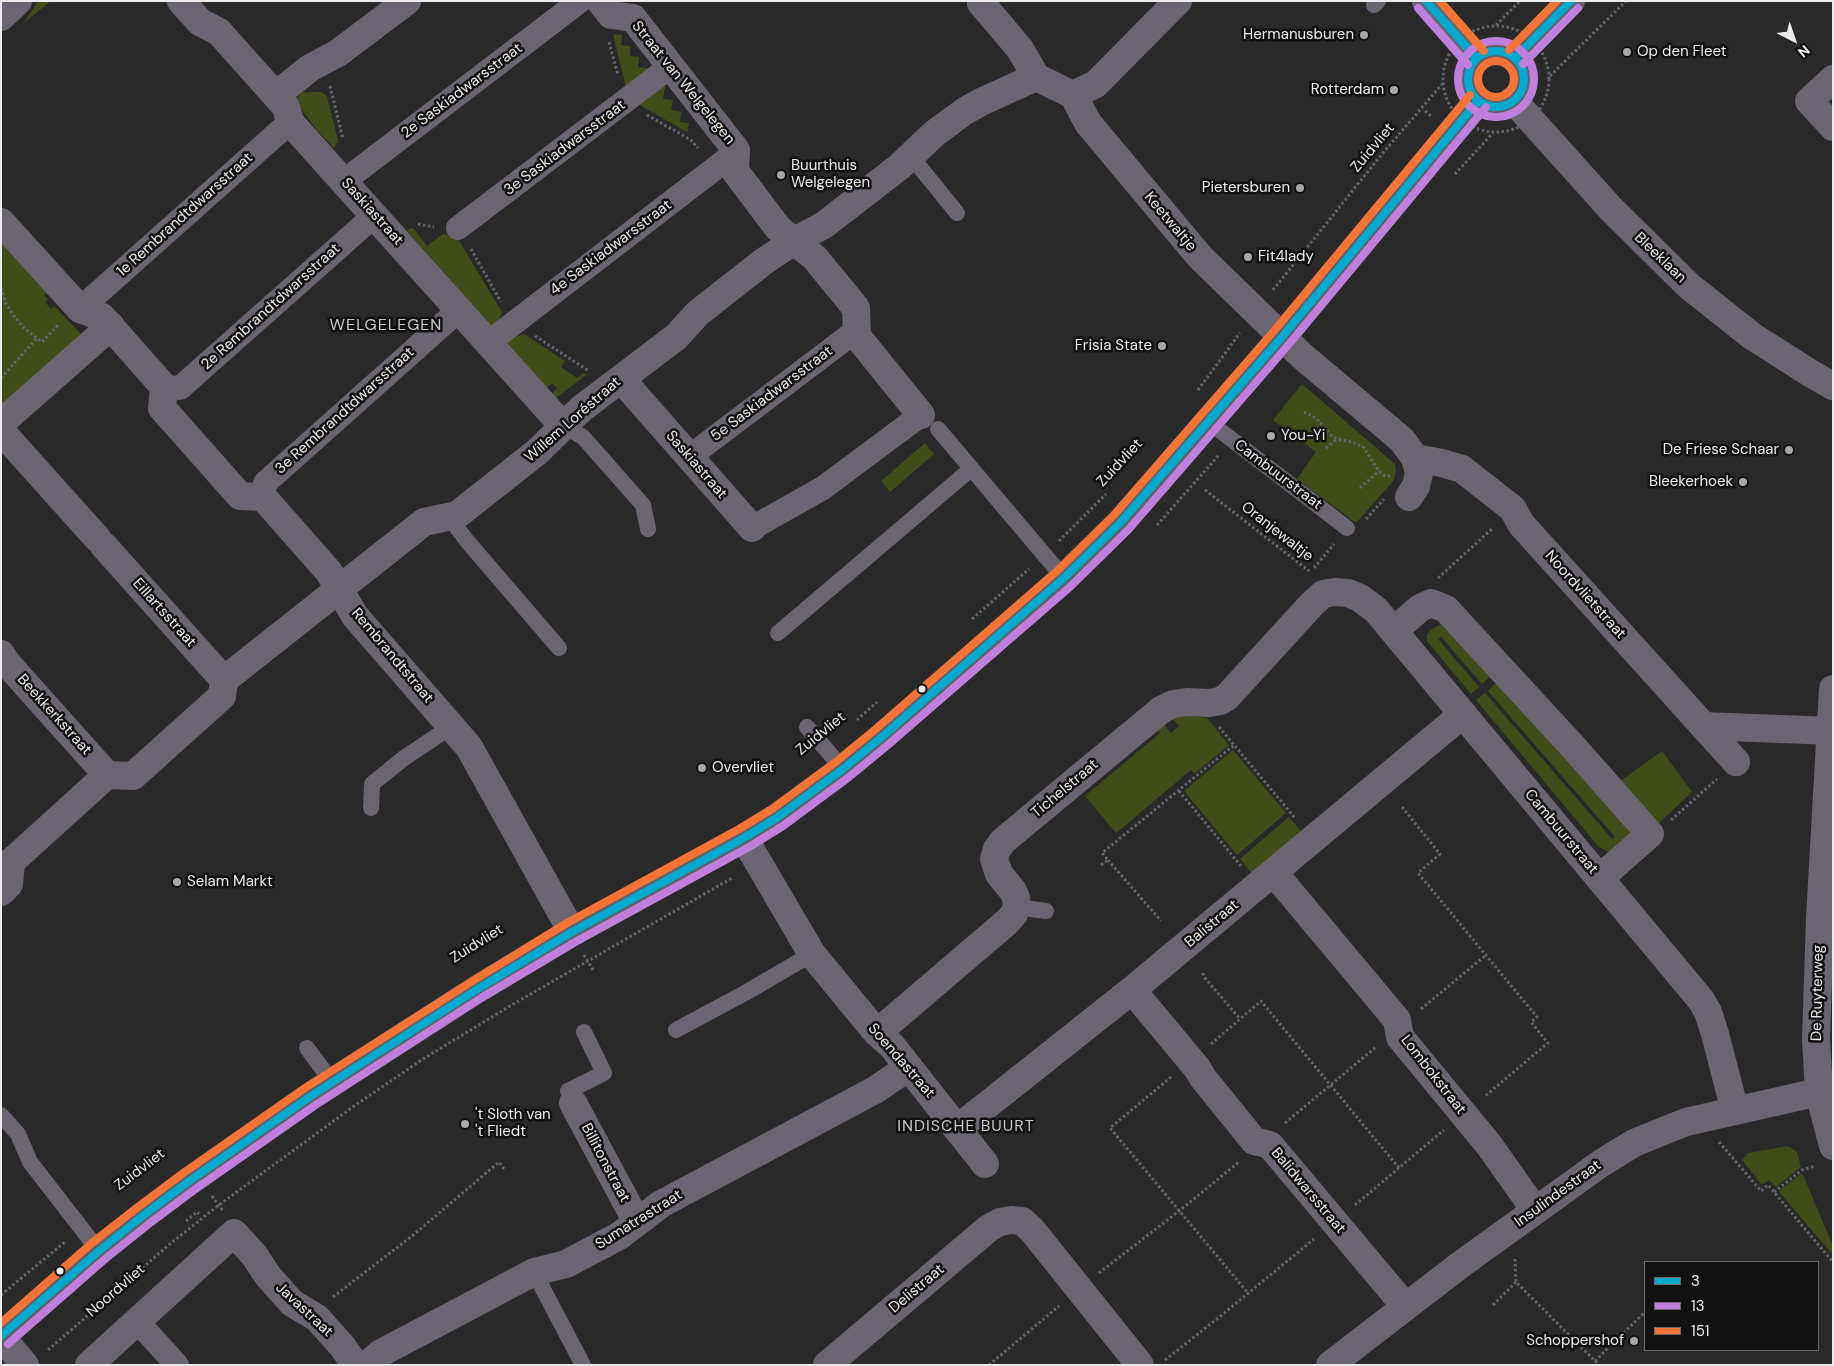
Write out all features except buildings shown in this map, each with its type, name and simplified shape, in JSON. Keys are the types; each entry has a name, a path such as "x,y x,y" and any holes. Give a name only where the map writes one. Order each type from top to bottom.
{"main road":[{"path":"1516,57 1571,1"},
{"path":"1496,50 1508,52 1516,57 1524,71 1524,84 1519,95 1510,104 1498,107 1478,102 1468,88 1467,79 1469,68 1476,58 1485,52 1496,50"},
{"path":"1,1336 99,1251 188,1182 332,1082 484,985 572,932 744,838 778,817 844,769 1064,578 1121,522 1282,337 1478,102"}],"street":[{"path":"1,17 18,1"},
{"name":"Saskiastraat","path":"181,1 200,22 219,32 276,95 286,107 290,122 564,426"},
{"path":"276,95 310,68 338,53 407,1"},
{"name":"2e Saskiadwarsstraat","path":"344,181 580,1"},
{"name":"Straat van Welgelegen","path":"600,1 611,15 633,18 736,150 735,171 778,228 815,258 856,308 857,336"},
{"path":"981,3 1020,49 1036,77 1073,95 1096,84 1178,1"},
{"path":"1426,1 1476,58"},
{"name":"3e Saskiadwarsstraat","path":"458,228 671,66"},
{"name":"Willem Loréstraat","path":"108,775 133,776 222,696 224,680 424,522 457,515 537,452 581,409 676,337 698,313 763,262 794,241 824,225 899,167 935,133 965,111 1036,77"},
{"path":"1833,79 1808,101 1833,127"},
{"name":"Keetwaltje","path":"1073,95 1088,123 1200,256 1282,337"},
{"name":"Bleeklaan","path":"1513,100 1611,209 1689,286 1752,336 1810,374 1833,386"},
{"name":"1e Rembrandtdwarsstraat","path":"80,309 290,122"},
{"name":"4e Saskiadwarsstraat","path":"488,343 726,160 736,161"},
{"name":"2e Rembrandtdwarsstraat","path":"164,387 180,388 375,215"},
{"path":"1,222 80,309 102,317 164,387 162,408 240,496 263,497"},
{"name":"3e Rembrandtdwarsstraat","path":"263,497 265,483 459,310"},
{"path":"1,423 110,326"},
{"name":"5e Saskiadwarsstraat","path":"689,457 849,336 857,336"},
{"path":"752,528 824,488 929,422 857,336"},
{"path":"1282,337 1402,440 1407,477"},
{"name":"Saskiastraat","path":"621,378 752,528"},
{"name":"Eillartsstraat","path":"1,431 224,680"},
{"name":"Noordvlietstraat","path":"1407,477 1442,463 1462,469 1514,509 1521,524 1736,762"},
{"name":"Rembrandtstraat","path":"263,497 329,572 355,616 469,747 572,932"},
{"path":"1227,697 1312,604 1323,594 1335,592"},
{"name":"Cambuurstraat","path":"1335,592 1348,593 1360,598 1376,610 1701,1000 1708,1012 1715,1034 1722,1113"},
{"path":"1394,631 1420,608 1431,604 1446,609 1650,834 1600,878"},
{"name":"Beekkerkstraat","path":"1,654 6,662 108,775"},
{"name":"De Ruyterweg","path":"1825,1156 1818,1092 1816,1039 1826,918 1833,689"},
{"name":"Tichelstraat","path":"1017,907 1013,891 995,867 994,859 997,849 1003,840 1160,710 1173,704 1186,702 1210,703 1227,697"},
{"name":"Balistraat","path":"957,1129 1132,990 1463,714"},
{"path":"1704,726 1832,731"},
{"path":"1,892 9,884 11,862 108,775"},
{"name":"Soendastraat","path":"744,838 812,954 876,1033 892,1046 985,1164"},
{"name":"Lombokstraat","path":"1266,879 1397,1020 1400,1037 1489,1145 1535,1210"},
{"path":"876,1033 1008,922 1017,907"},
{"name":"Balidwarsstraat","path":"1132,990 1254,1141 1270,1145 1405,1306"},
{"name":"Sumatrastraat","path":"367,1365 381,1353 534,1272 566,1264 619,1236 661,1204 874,1090 909,1067"},
{"name":"Insulindestraat","path":"1330,1365 1405,1306 1535,1210 1600,1164 1634,1143 1672,1128 1722,1113 1818,1092"},
{"name":"Billitonstraat","path":"574,1103 637,1222"},
{"name":"Delistraat","path":"827,1365 988,1228 1000,1222 1022,1221 1032,1230 1079,1289"},
{"name":"Javastraat","path":"137,1321 234,1233 292,1303 317,1318 342,1347 354,1365"},
{"path":"1079,1289 1140,1365"},
{"path":"89,1365 137,1321 177,1365"},
{"path":"1,1336 35,1358"}],"lane":[{"path":"910,156 957,213"},
{"path":"929,422 1064,578"},
{"name":"Cambuurstraat","path":"1209,422 1347,528"},
{"path":"564,426 583,437 643,505 648,529"},
{"path":"778,633 971,469"},
{"path":"449,517 467,542 560,648"},
{"path":"371,808 372,784 404,758 452,726"},
{"path":"807,727 844,769"},
{"path":"1017,907 1046,911"},
{"path":"676,1030 812,954"},
{"path":"574,1103 568,1092 604,1073 584,1032"},
{"path":"307,1048 332,1082"},
{"path":"1,1115 18,1134 30,1162 99,1251"},
{"path":"534,1272 583,1365"}],"path":[{"path":"1495,26 1520,1"},
{"path":"1550,76 1626,1"},
{"name":"Zuidvliet","path":"1197,390 1256,312 1382,154 1444,82"},
{"path":"409,223 451,230 458,228"},
{"path":"1,288 6,304 14,316 42,342 69,314 80,309"},
{"path":"1,378 36,338"},
{"path":"1304,412 1316,418 1337,439 1352,442 1363,447 1379,471 1385,476 1407,477"},
{"path":"1326,448 1337,439"},
{"path":"1360,488 1379,471"},
{"name":"Oranjewaltje","path":"1205,490 1335,592"},
{"name":"Zuidvliet","path":"970,621 1044,555 1108,493"},
{"path":"1431,604 1432,584 1514,509"},
{"path":"1227,697 1218,725 1313,840"},
{"name":"Zuidvliet","path":"824,747 882,698"},
{"path":"1160,921 1102,853 1234,745"},
{"path":"1650,834 1662,829 1736,762"},
{"path":"1179,791 1266,879"},
{"path":"1402,807 1440,854 1418,873 1537,1017 1531,1022 1548,1043 1479,1101"},
{"path":"1101,865 1108,860"},
{"path":"1420,1010 1486,955"},
{"path":"588,961 592,970"},
{"path":"1203,973 1204,977 1240,1020"},
{"path":"1217,1039 1261,1001 1399,1168"},
{"path":"1285,1123 1383,1041"},
{"path":"1168,1079 1110,1128 1248,1293"},
{"path":"1722,1113 1716,1138 1761,1191 1768,1185 1833,1262"},
{"path":"1351,1208 1445,1130"},
{"path":"1774,1192 1802,1170 1825,1156"},
{"path":"989,1365 1079,1289 1179,1211 1239,1161"},
{"path":"311,1315 412,1236 499,1162 505,1170"},
{"path":"186,1221 197,1212 199,1214"},
{"name":"Noordvliet","path":"35,1358 203,1218"},
{"path":"1,1295 81,1229"},
{"path":"1159,1365 1318,1235"},
{"path":"1522,1254 1514,1259 1516,1282 1597,1363 1644,1313"},
{"path":"1493,1305 1516,1282"}],"green space":[{"path":"38,1 51,1 22,24 28,17"},
{"path":"613,34 622,35 621,45 630,46 630,56 639,57 638,67 655,69 627,91"},
{"path":"666,81 663,99 673,100 671,110 681,112 680,122 689,123 687,132 636,103"},
{"path":"302,92 321,92 327,96 338,141 334,148 316,129 298,104 296,99"},
{"path":"410,228 414,229 427,246 443,234 458,239 502,312 499,320 492,326 407,231"},
{"path":"1,233 51,289 44,295 48,300 45,302 51,309 54,306 83,336 1,409"},
{"path":"524,334 565,361 561,367 577,378 584,373 586,375 556,398 552,394 557,388 552,383 547,388 505,341"},
{"path":"1302,384 1395,464 1394,480 1356,523 1297,479 1316,452 1273,420"},
{"path":"925,443 934,454 890,492 881,481"},
{"path":"1440,625 1491,676 1482,684 1441,637 1438,639 1479,687 1471,694 1427,641 1427,634"},
{"path":"1496,683 1615,814 1630,832 1629,837 1609,852 1599,847 1476,700 1485,693 1612,839 1615,837 1488,691"},
{"path":"1179,715 1207,718 1229,745 1194,774 1191,770 1116,833 1085,796 1160,733 1157,729 1163,724 1171,733 1179,726 1172,718"},
{"path":"1233,750 1286,813 1237,855 1184,791"},
{"path":"1662,751 1692,792 1658,824 1615,785"},
{"path":"1289,817 1304,835 1254,876 1240,859"},
{"path":"1788,1146 1797,1152 1801,1167 1776,1187 1769,1180 1761,1184 1742,1160 1748,1153"},
{"path":"1801,1174 1833,1246 1832,1254 1780,1193 1780,1190"}],"transit line":[{"name":"3","path":"1426,1 1476,58"},
{"name":"151","path":"1440,1 1484,51"},
{"name":"151","path":"1509,50 1557,1"},
{"name":"3","path":"1516,57 1571,1"},
{"name":"13","path":"1418,8 1468,65"},
{"name":"13","path":"1523,64 1578,8"},
{"name":"13","path":"1504,41 1517,47 1528,58 1534,71 1534,79 1532,94 1517,111 1504,117 1488,117 1475,111 1460,94 1458,71 1464,58 1481,43 1504,41"},
{"name":"3","path":"1490,51 1502,51 1512,55 1520,63 1524,79 1520,95 1512,103 1502,107 1490,107 1480,103 1472,95 1468,85 1468,73 1472,63 1480,55 1490,51"},
{"name":"151","path":"1496,61 1503,62 1509,66 1513,72 1514,79 1513,86 1509,92 1503,96 1496,97 1489,96 1483,92 1479,86 1478,79 1479,72 1483,66 1489,62 1496,61"},
{"name":"151","path":"1,1323 92,1243 138,1207 305,1088 567,923 772,809 837,761 877,728 1057,571 1114,515 1274,331 1470,95"},
{"name":"3","path":"1,1336 99,1251 144,1215 311,1096 476,990 572,932 744,838 778,817 843,769 883,736 1064,578 1121,522 1282,337 1478,101"},
{"name":"13","path":"8,1344 105,1259 150,1223 317,1104 481,998 577,941 749,847 783,826 849,777 889,744 1071,586 1129,529 1290,343 1486,107"}],"place":[{"name":"Hermanusburen","path":"1364,35"},
{"name":"Op den Fleet","path":"1627,52"},
{"name":"Rotterdam","path":"1394,90"},
{"name":"Buurthuis Welgelegen","path":"781,175"},
{"name":"Pietersburen","path":"1300,188"},
{"name":"Fit4lady","path":"1248,257"},
{"name":"Frisia State","path":"1162,346"},
{"name":"You-Yi","path":"1271,436"},
{"name":"De Friese Schaar","path":"1789,450"},
{"name":"Bleekerhoek","path":"1743,482"},
{"name":"Overvliet","path":"702,768"},
{"name":"Selam Markt","path":"177,882"},
{"name":"'t Sloth van 't Fliedt","path":"465,1124"},
{"name":"Schoppershof","path":"1634,1341"}],"district":[{"name":"WELGELEGEN","path":"386,326"},
{"name":"INDISCHE BUURT","path":"966,1127"}]}
